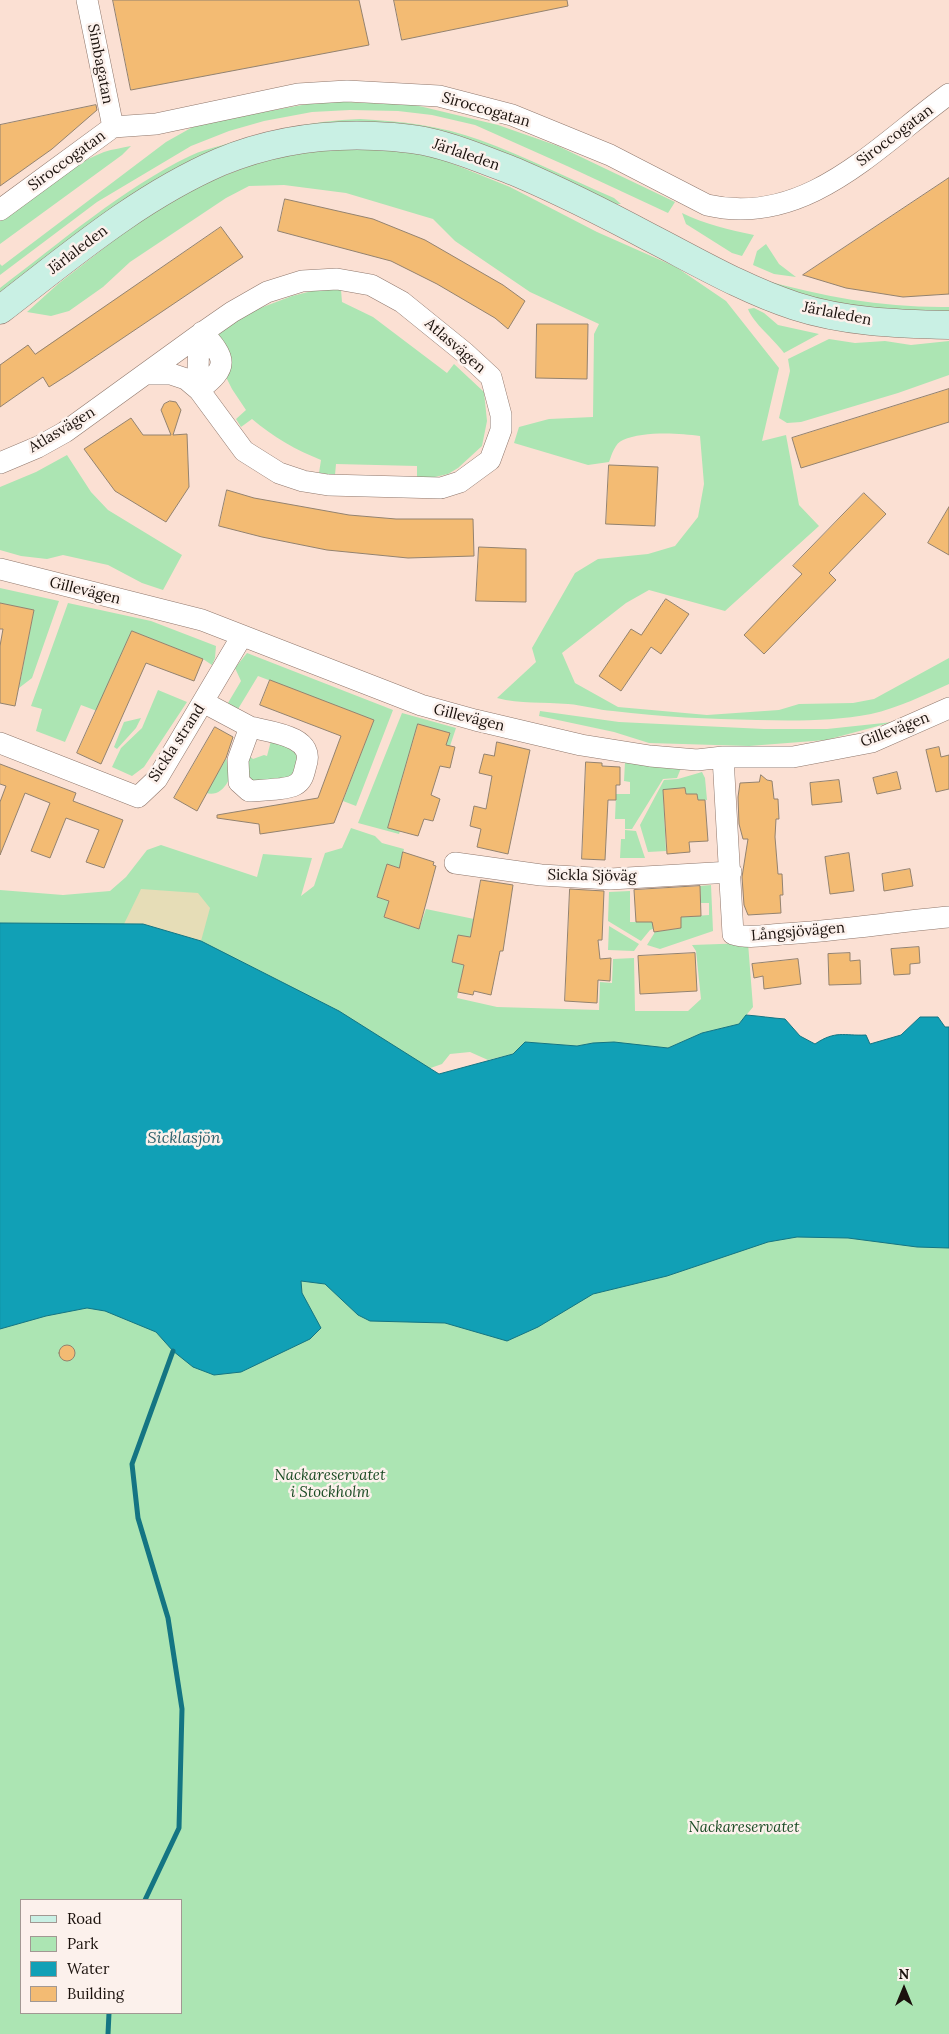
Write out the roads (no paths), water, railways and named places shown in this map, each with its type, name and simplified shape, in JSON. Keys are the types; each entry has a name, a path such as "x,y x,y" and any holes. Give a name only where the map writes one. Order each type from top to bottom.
{"main road":[{"name":"Järlaleden","path":"0,310 97,236 161,192 220,162 268,145 316,137 370,135 423,140 478,157 557,191 738,282 793,306 819,313 886,324 949,325"}],"street":[{"name":"Simbagatan","path":"87,0 113,127"},
{"name":"Siroccogatan","path":"0,210 113,127 156,124 298,94 347,90 438,96 512,115 610,155 707,205 741,209 767,207 790,202 812,193 851,169 949,94"},
{"name":"Atlasvägen","path":"0,463 38,447 64,432 232,312 267,292 302,281 337,279 371,285 402,302 465,353 491,377 501,415 500,430 490,460 460,482 442,488 328,485 303,481 279,473 244,451 199,390 186,380 153,369"},
{"path":"199,390 200,334"},
{"name":"Gillevägen","path":"0,569 202,620 421,705 450,714 581,745 697,760 723,757 793,757 872,742 949,708"},
{"name":"Sickla strand","path":"0,743 138,797 157,779 242,636"},
{"path":"203,702 250,727"},
{"name":"Långsjövägen","path":"723,757 733,934 740,936 804,933 949,916"},
{"name":"Sickla Sjöväg","path":"455,863 541,875 610,879 730,872"}],"water":[{"name":"Sicklasjön","path":"0,923 143,924 201,941 339,1011 439,1074 513,1054 525,1042 577,1046 614,1042 668,1048 702,1033 739,1024 746,1015 785,1019 800,1036 815,1044 834,1035 866,1035 870,1044 901,1035 920,1017 938,1017 945,1027 949,1027 949,1248 917,1247 848,1238 797,1237 768,1242 667,1276 593,1294 538,1327 507,1341 445,1323 370,1321 358,1315 325,1284 301,1281 302,1293 321,1328 310,1339 241,1372 214,1375 193,1367 173,1351 156,1332 105,1311 87,1308 46,1316 0,1329"}],"waterway":[{"path":"145,1899 179,1828 182,1709 168,1618 138,1518 132,1464 173,1351"},
{"path":"108,2034 109,2014"}],"park label":[{"name":"Nackareservatet i Stockholm","path":"330,1484"},
{"name":"Nackareservatet","path":"744,1828"}]}
